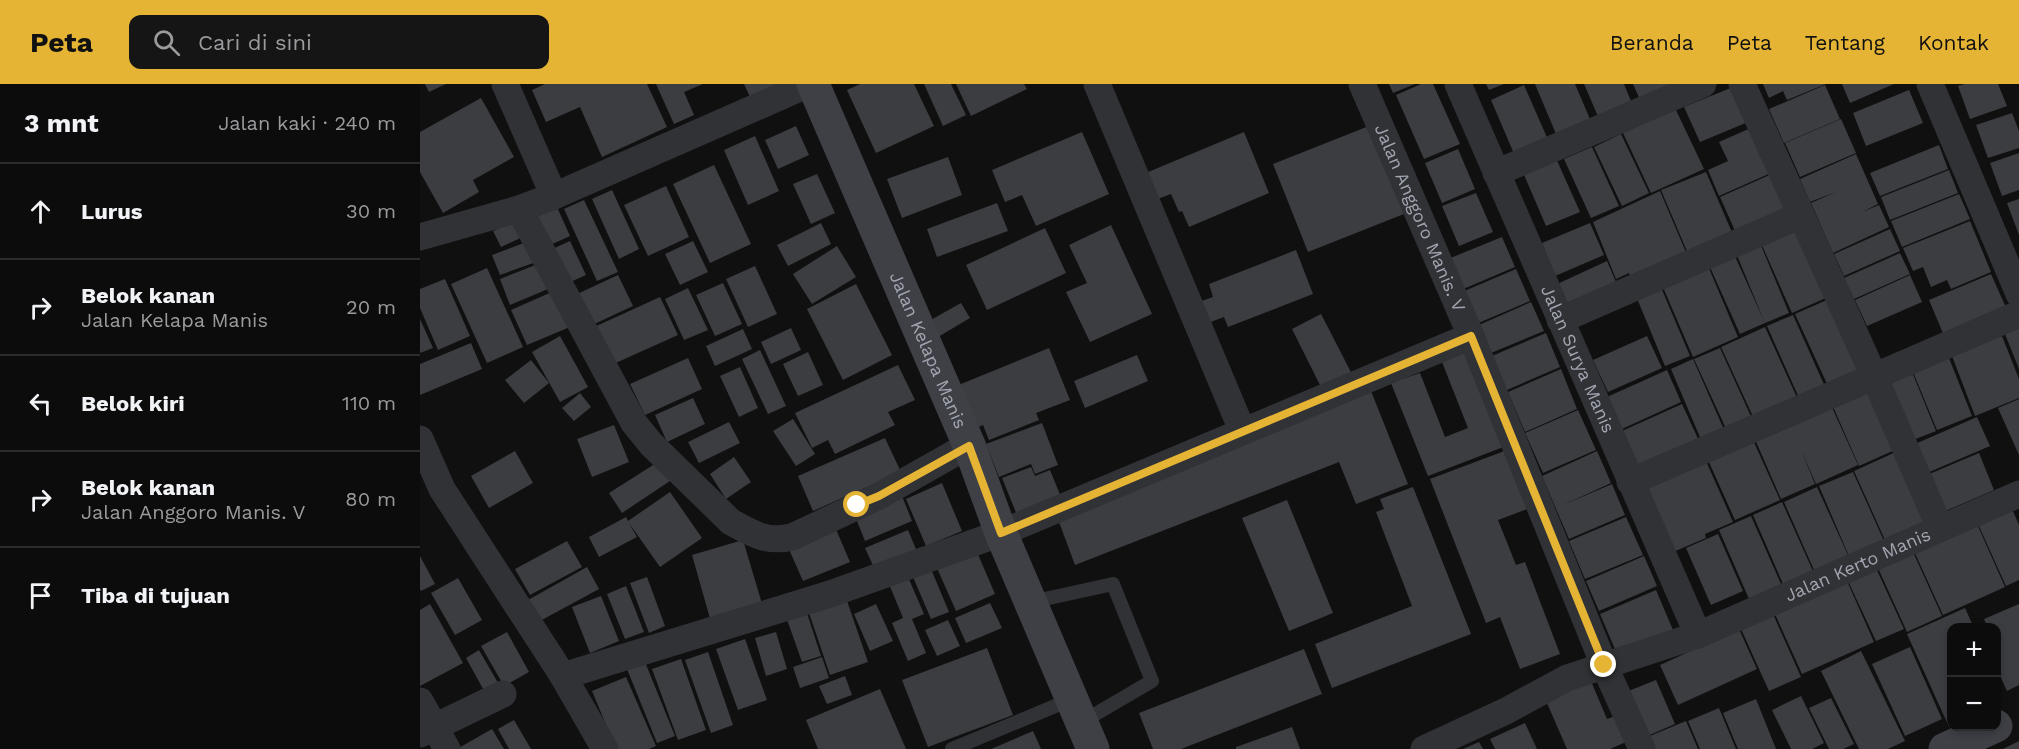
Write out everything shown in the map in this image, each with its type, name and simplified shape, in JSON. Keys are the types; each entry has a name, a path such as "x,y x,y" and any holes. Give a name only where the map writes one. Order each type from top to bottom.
{"street":[{"path":"505,84 554,196"},
{"path":"420,237 519,210 808,84"},
{"name":"Jalan Kelapa Manis","path":"813,84 969,446 1001,533 1082,723"},
{"path":"1097,84 1242,430"},
{"name":"Jalan Anggoro Manis. V","path":"1362,84 1471,336 1604,665 1642,749"},
{"name":"Jalan Surya Manis","path":"1458,84 1698,635"},
{"path":"1496,173 1703,84"},
{"path":"1742,84 1940,528"},
{"path":"1930,84 2019,294"},
{"path":"519,210 634,423 651,444 731,522 745,530 776,541 792,537 879,496 969,446"},
{"path":"1560,320 1801,215"},
{"path":"1630,482 2019,314"},
{"path":"563,675 830,594 1001,533 1242,430 1471,336"},
{"path":"420,439 442,489 563,675 605,749"},
{"name":"Jalan Kerto Manis","path":"1424,749 1506,711 1567,678 1698,635 2019,494"},
{"path":"420,701 433,736 503,694"},
{"path":"2001,724 2019,717"},
{"path":"1945,749 1985,731"}],"lane":[{"path":"952,749 1082,723 1152,681 1113,584 1031,603"}],"building":[{"path":"425,84 446,84 429,92"},
{"path":"545,84 647,84 667,127 602,157 580,107 546,122 532,90"},
{"path":"656,84 703,84 684,92 694,115 674,124"},
{"path":"744,84 780,84 750,97"},
{"path":"860,84 914,84 934,126 876,153 847,90"},
{"path":"924,84 951,84 966,115 943,126"},
{"path":"956,84 1024,84 1027,89 971,116"},
{"path":"1389,84 1415,84 1393,93"},
{"path":"1421,84 1433,84 1460,144 1424,159 1396,95"},
{"path":"1486,84 1504,84 1489,90"},
{"path":"1535,84 1575,84 1593,126 1559,141"},
{"path":"1584,84 1624,84 1633,106 1600,121"},
{"path":"1633,84 1673,84 1641,102"},
{"path":"1763,84 1826,84 1787,100 1783,91 1769,98"},
{"path":"1842,84 1894,84 1850,103"},
{"path":"1998,84 2007,106 1970,119 1958,86"},
{"path":"1524,85 1549,142 1515,156 1491,100"},
{"path":"1825,85 1840,119 1784,143 1769,109"},
{"path":"1733,87 1748,122 1700,142 1684,107"},
{"path":"1909,90 1923,123 1866,146 1853,113"},
{"path":"481,98 514,157 473,180 479,192 443,213 420,172 420,132"},
{"path":"1675,108 1704,169 1651,193 1623,133"},
{"path":"2012,113 2019,131 2019,148 1988,158 1976,125"},
{"path":"1841,119 1856,153 1800,177 1785,143"},
{"path":"1374,124 1409,212 1308,252 1273,164"},
{"path":"796,126 809,155 778,169 765,140"},
{"path":"1753,127 1773,172 1719,196 1708,170 1728,161 1719,142"},
{"path":"1082,132 1109,194 1036,226 1022,195 1005,202 992,170"},
{"path":"1244,132 1269,193 1189,227 1171,194 1152,201 1141,175"},
{"path":"1621,134 1649,193 1622,206 1594,147"},
{"path":"755,136 779,191 748,205 724,150"},
{"path":"1939,145 1948,169 1880,196 1870,173"},
{"path":"1592,147 1619,206 1591,218 1564,159"},
{"path":"1458,149 1475,189 1442,203 1425,163"},
{"path":"2019,153 2019,190 2002,196 1990,163"},
{"path":"1856,154 1878,204 1862,212 1879,205 1889,227 1833,253 1811,203 1836,192 1810,202 1800,179"},
{"path":"1555,156 1580,212 1546,226 1522,170"},
{"path":"948,157 962,195 902,218 887,179"},
{"path":"714,165 751,244 710,263 673,184"},
{"path":"1949,170 1958,193 1890,220 1881,197"},
{"path":"1706,172 1734,237 1689,256 1661,190"},
{"path":"1774,173 1790,209 1736,233 1720,197"},
{"path":"817,174 835,213 811,224 793,184"},
{"path":"666,186 689,237 648,256 624,205"},
{"path":"612,190 639,249 619,259 592,199"},
{"path":"1660,191 1688,257 1632,281 1629,273 1616,279 1593,222"},
{"path":"1476,193 1493,232 1459,246 1442,206"},
{"path":"1959,194 1970,219 1902,247 1891,221"},
{"path":"2019,199 2019,235 2007,203"},
{"path":"584,200 618,272 597,281 564,209"},
{"path":"997,203 1008,231 937,257 927,229"},
{"path":"557,207 570,236 548,246 534,218"},
{"path":"519,219 527,235 501,247 493,231"},
{"path":"1970,221 1991,272 1951,289 1947,280 1931,287 1923,267 1913,271 1903,248"},
{"path":"821,223 831,244 788,266 777,245"},
{"path":"1590,223 1604,255 1555,276 1542,243"},
{"path":"1111,225 1152,314 1090,342 1066,292 1087,283 1069,245"},
{"path":"1797,227 1828,297 1792,313 1761,243"},
{"path":"1045,228 1066,273 987,310 966,265"},
{"path":"1890,229 1900,251 1844,276 1834,254"},
{"path":"1502,237 1515,267 1461,290 1448,259"},
{"path":"529,241 536,262 500,275 492,255"},
{"path":"570,241 586,275 566,284 550,250"},
{"path":"693,241 708,272 680,285 665,254"},
{"path":"1760,243 1789,313 1765,323 1736,253"},
{"path":"837,246 856,277 812,304 793,274"},
{"path":"1296,250 1313,294 1228,327 1224,317 1208,323 1199,302 1213,297 1209,284"},
{"path":"1900,253 1910,274 1854,299 1844,278"},
{"path":"1734,254 1765,323 1740,334 1709,265"},
{"path":"1607,261 1616,282 1573,325 1555,285"},
{"path":"538,264 548,289 510,305 500,279"},
{"path":"755,266 777,314 748,327 726,279"},
{"path":"1708,266 1738,337 1693,357 1662,285"},
{"path":"487,268 523,347 487,363 451,284"},
{"path":"1516,269 1530,301 1476,324 1462,292"},
{"path":"1991,274 2008,312 1945,338 1929,300"},
{"path":"618,275 633,306 590,326 575,295"},
{"path":"1910,275 1922,302 1867,326 1855,300"},
{"path":"445,279 470,336 438,350 420,308 420,289"},
{"path":"723,283 742,324 715,336 696,295"},
{"path":"856,284 892,355 843,380 807,309"},
{"path":"1660,285 1690,356 1665,366 1636,296"},
{"path":"688,288 708,330 684,340 665,299"},
{"path":"554,291 570,327 527,345 511,310"},
{"path":"660,297 678,335 609,366 592,328"},
{"path":"1829,299 1861,371 1828,386 1795,314"},
{"path":"1531,302 1544,331 1491,353 1479,325"},
{"path":"961,303 970,318 938,337 929,321"},
{"path":"1321,314 1354,378 1324,393 1292,329"},
{"path":"1793,315 1826,389 1800,400 1767,326"},
{"path":"420,319 433,348 420,353"},
{"path":"1765,327 1799,402 1755,421 1721,347"},
{"path":"791,328 801,350 771,364 761,342"},
{"path":"2019,328 2019,369 2005,334"},
{"path":"743,329 752,349 715,366 706,346"},
{"path":"1546,333 1560,367 1507,390 1492,356"},
{"path":"560,336 588,387 560,402 532,352"},
{"path":"1647,336 1662,368 1608,392 1593,360"},
{"path":"2002,336 2019,379 2019,398 1975,416 1952,356"},
{"path":"471,343 482,369 420,395 420,364"},
{"path":"1049,348 1070,400 1036,413 1039,420 989,440 983,425 974,429 956,386"},
{"path":"1720,348 1753,421 1728,433 1694,359"},
{"path":"760,350 786,406 768,414 742,359"},
{"path":"1469,351 1506,446 1428,476 1391,383 1420,373 1445,437 1468,428 1442,362"},
{"path":"808,352 823,385 798,396 783,364"},
{"path":"1137,355 1148,381 1085,408 1074,381"},
{"path":"688,358 702,389 645,415 630,384"},
{"path":"1949,358 1972,416 1937,430 1913,372"},
{"path":"1693,359 1725,432 1702,442 1671,369"},
{"path":"531,360 549,383 524,403 505,380"},
{"path":"898,365 915,400 888,412 895,425 835,454 828,440 812,448 795,413"},
{"path":"740,367 758,408 739,417 720,376"},
{"path":"1561,369 1577,409 1525,432 1508,392"},
{"path":"1667,370 1681,402 1622,429 1607,397"},
{"path":"1912,372 1936,431 1913,440 1889,381"},
{"path":"1869,385 1897,449 1859,466 1831,402"},
{"path":"1371,391 1408,484 1356,504 1339,462 1075,565 1056,514"},
{"path":"580,393 591,407 574,421 562,408"},
{"path":"693,398 705,424 667,442 655,415"},
{"path":"2019,399 2019,455 1998,408"},
{"path":"1830,403 1858,465 1816,484 1801,450 1815,484 1781,499 1754,437"},
{"path":"1682,404 1700,443 1640,469 1622,431"},
{"path":"1578,410 1596,450 1543,473 1525,433"},
{"path":"1977,417 1990,446 1927,473 1915,444"},
{"path":"793,419 815,454 796,466 773,431"},
{"path":"729,422 740,443 699,463 688,442"},
{"path":"1042,423 1058,465 1035,474 1031,464 999,477 986,444"},
{"path":"614,425 629,462 592,477 577,439"},
{"path":"885,438 901,472 813,511 798,476"},
{"path":"1753,440 1780,500 1735,520 1708,460"},
{"path":"1507,450 1530,508 1498,520 1516,565 1525,562 1560,654 1520,669 1500,617 1486,623 1430,479"},
{"path":"515,451 533,483 489,508 471,476"},
{"path":"1597,451 1611,483 1563,505 1612,484 1625,515 1569,539 1542,476"},
{"path":"1898,451 1929,520 1885,540 1854,471"},
{"path":"1979,453 1994,490 1943,512 1927,475"},
{"path":"734,457 751,482 726,499 710,474"},
{"path":"661,460 673,479 622,513 609,493"},
{"path":"1706,461 1733,522 1705,534 1706,538 1673,552 1645,487"},
{"path":"1031,467 1035,476 1050,470 1063,502 1019,520 1002,478"},
{"path":"1853,472 1884,541 1849,556 1819,486"},
{"path":"942,483 962,531 926,546 906,499"},
{"path":"1413,487 1471,634 1332,688 1315,644 1412,606 1376,512 1384,509 1380,499"},
{"path":"1817,487 1848,555 1814,570 1784,502"},
{"path":"670,492 702,538 660,567 629,523 637,537 599,557 589,537 626,517 628,521"},
{"path":"902,496 912,521 865,541 855,516"},
{"path":"1287,500 1333,613 1289,631 1242,518"},
{"path":"1782,502 1813,571 1783,584 1753,515"},
{"path":"2012,509 2019,525 2019,580 2006,586 1978,524"},
{"path":"1751,516 1781,584 1749,599 1719,530"},
{"path":"1626,517 1643,555 1585,579 1569,541"},
{"path":"1977,524 2005,587 1943,615 1914,551"},
{"path":"835,527 850,562 803,581 788,547"},
{"path":"908,530 918,554 876,572 865,548"},
{"path":"1718,534 1743,591 1711,605 1686,548"},
{"path":"743,540 763,607 711,622 692,555"},
{"path":"567,541 582,567 530,595 515,569"},
{"path":"977,552 995,594 956,611 937,568"},
{"path":"1913,552 1942,616 1907,632 1878,568"},
{"path":"420,556 435,584 421,591 420,589"},
{"path":"1644,556 1657,586 1599,611 1586,581"},
{"path":"587,567 599,589 540,621 528,600"},
{"path":"1876,568 1904,629 1876,641 1848,581"},
{"path":"931,569 949,612 931,619 913,577"},
{"path":"647,577 665,626 649,633 630,583"},
{"path":"908,577 924,614 912,619 926,653 908,661 892,623 903,618 889,584"},
{"path":"458,578 482,620 455,635 431,593"},
{"path":"1847,581 1874,642 1802,674 1775,614"},
{"path":"626,586 644,632 625,639 607,594"},
{"path":"1656,590 1673,630 1617,654 1600,614"},
{"path":"845,595 868,662 830,675 807,607"},
{"path":"601,596 619,641 590,653 572,607"},
{"path":"990,603 1002,628 966,643 955,618"},
{"path":"430,604 463,663 420,686 420,610"},
{"path":"804,604 821,656 802,662 784,611"},
{"path":"876,604 893,641 870,651 854,614"},
{"path":"2019,604 2019,685 2007,691 2001,678 2001,623 1986,623 1984,619"},
{"path":"1965,608 1972,623 1947,623 1947,723 1907,634"},
{"path":"1773,614 1801,677 1769,691 1741,629"},
{"path":"948,620 960,646 937,656 925,630"},
{"path":"1739,629 1757,669 1678,705 1660,665"},
{"path":"507,632 529,672 504,686 481,646"},
{"path":"776,632 787,669 766,676 755,638"},
{"path":"745,639 767,700 738,710 716,649"},
{"path":"1910,647 1942,719 1905,736 1872,664"},
{"path":"987,648 1013,715 928,747 902,680"},
{"path":"1304,649 1322,694 1181,749 1153,749 1139,713"},
{"path":"479,650 501,688 487,696 466,658"},
{"path":"1861,651 1905,741 1888,749 1859,749 1821,671"},
{"path":"708,652 733,725 711,733 685,660"},
{"path":"822,657 829,678 800,688 793,667"},
{"path":"681,659 706,730 678,740 652,669"},
{"path":"645,662 675,736 657,743 627,669"},
{"path":"1588,674 1607,719 1624,713 1635,738 1610,749 1567,749 1543,694"},
{"path":"845,676 852,695 827,704 819,686"},
{"path":"626,677 656,746 649,749 616,749 592,691"},
{"path":"1656,680 1675,724 1645,737 1626,692"},
{"path":"880,689 906,749 818,749 806,720"},
{"path":"1801,696 1824,743 1812,749 1791,749 1772,710"},
{"path":"1831,698 1854,744 1843,749 1829,749 1809,708"},
{"path":"1756,699 1776,749 1738,749 1723,713"},
{"path":"1719,708 1736,749 1700,749 1688,721"},
{"path":"514,720 531,749 509,749 498,729"},
{"path":"1686,721 1698,749 1650,749 1645,738"},
{"path":"1525,723 1537,749 1495,749 1490,739"},
{"path":"1292,727 1300,749 1236,749 1236,747"},
{"path":"492,729 504,749 457,749"},
{"path":"1033,731 1041,749 991,749"},
{"path":"2019,741 2019,749 2003,749"},
{"path":"1479,742 1483,749 1463,749"}],"route":[{"path":"857,505 879,496 969,446 1001,533 1242,430 1471,336 1604,665"}]}
